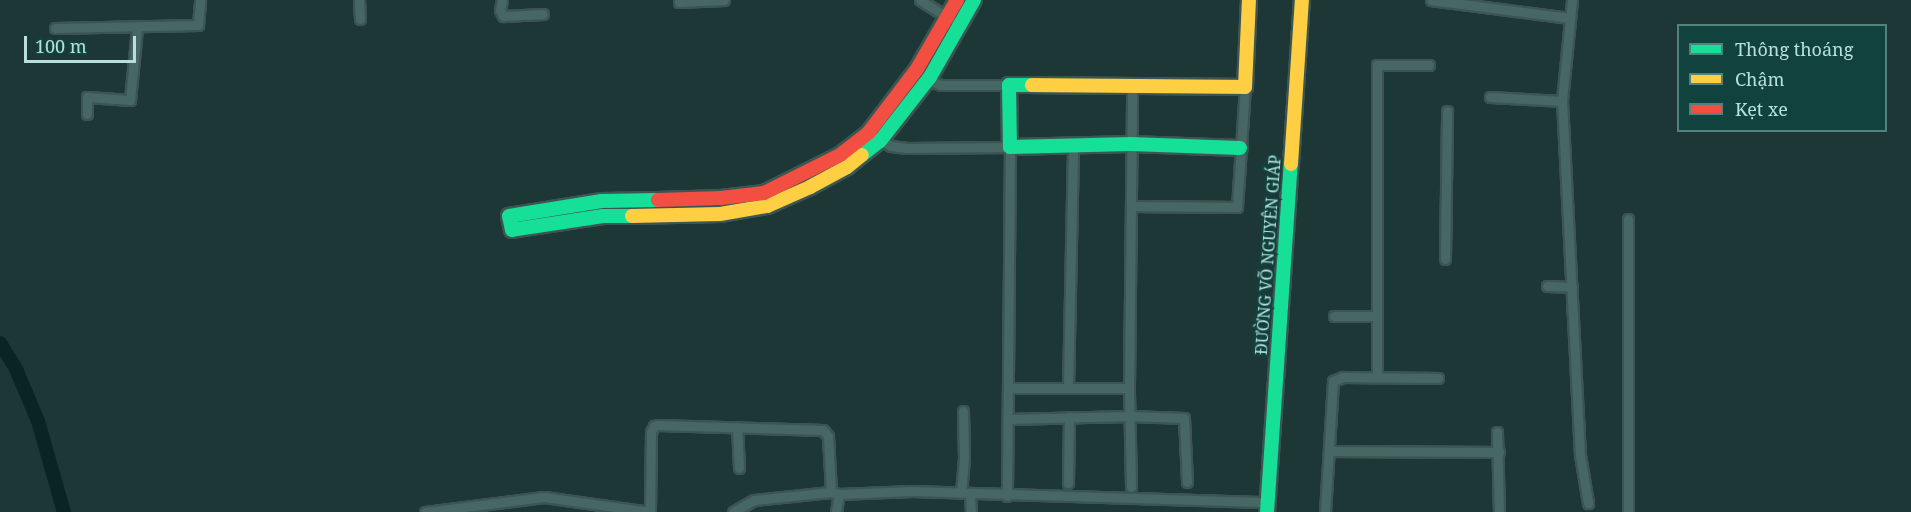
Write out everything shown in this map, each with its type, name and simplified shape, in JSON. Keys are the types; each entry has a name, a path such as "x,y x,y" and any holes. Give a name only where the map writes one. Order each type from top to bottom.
{"street":[{"path":"56,28 198,25 200,0"},
{"path":"359,0 360,19"},
{"path":"502,0 500,10 503,16 543,14"},
{"path":"679,0 679,2 724,0"},
{"path":"920,0 960,24"},
{"path":"957,0 875,137 764,193 710,199 603,201 549,208 509,216 512,230 603,216 720,214 767,207 847,167 875,137 928,80 974,0"},
{"path":"1132,206 1238,207 1250,0"},
{"name":"ĐƯỜNG VÕ NGUYÊN GIÁP","path":"1267,507 1302,0"},
{"path":"1431,0 1569,18"},
{"path":"1572,0 1562,101 1580,455 1588,502"},
{"path":"87,114 87,97 130,100 136,28"},
{"path":"1377,377 1377,65 1429,65"},
{"path":"928,80 941,85 1132,84 1245,87"},
{"path":"1131,487 1129,388 1132,84"},
{"path":"1007,496 1010,388 1007,269 1010,85"},
{"path":"1490,97 1562,101"},
{"path":"1445,259 1447,111"},
{"path":"875,137 907,148 1072,147 1131,144 1240,148"},
{"path":"1068,388 1072,147"},
{"path":"1628,219 1628,512"},
{"path":"1547,286 1572,287"},
{"path":"1334,316 1377,316"},
{"path":"1325,512 1333,381 1343,377 1438,378"},
{"path":"1010,388 1129,388"},
{"path":"963,411 965,494 971,512"},
{"path":"1009,419 1130,416 1184,418 1187,482"},
{"path":"1068,483 1069,417"},
{"path":"425,512 544,497 650,512 651,432 654,426 705,424 823,430 828,436 836,512"},
{"path":"736,427 739,468"},
{"path":"1497,432 1498,512"},
{"path":"1329,451 1498,452"},
{"path":"733,512 754,500 835,493 912,491 1267,507"}],"waterway":[{"path":"0,343 16,369 38,421 64,512"}],"traffic: fast":[{"path":"862,155 880,141 930,77 974,0"},
{"path":"1032,85 1009,85 1010,147 1131,144 1240,148"},
{"path":"1267,512 1291,164"},
{"path":"632,216 603,216 512,230 509,216 602,201 658,200"}],"traffic: slow":[{"path":"1032,85 1245,87 1249,0"},
{"path":"1291,164 1302,0"},
{"path":"632,216 720,214 767,206 810,187 847,167 862,155"}],"traffic: jam":[{"path":"658,200 721,198 764,193 840,155 869,132 917,69 957,0"}]}
